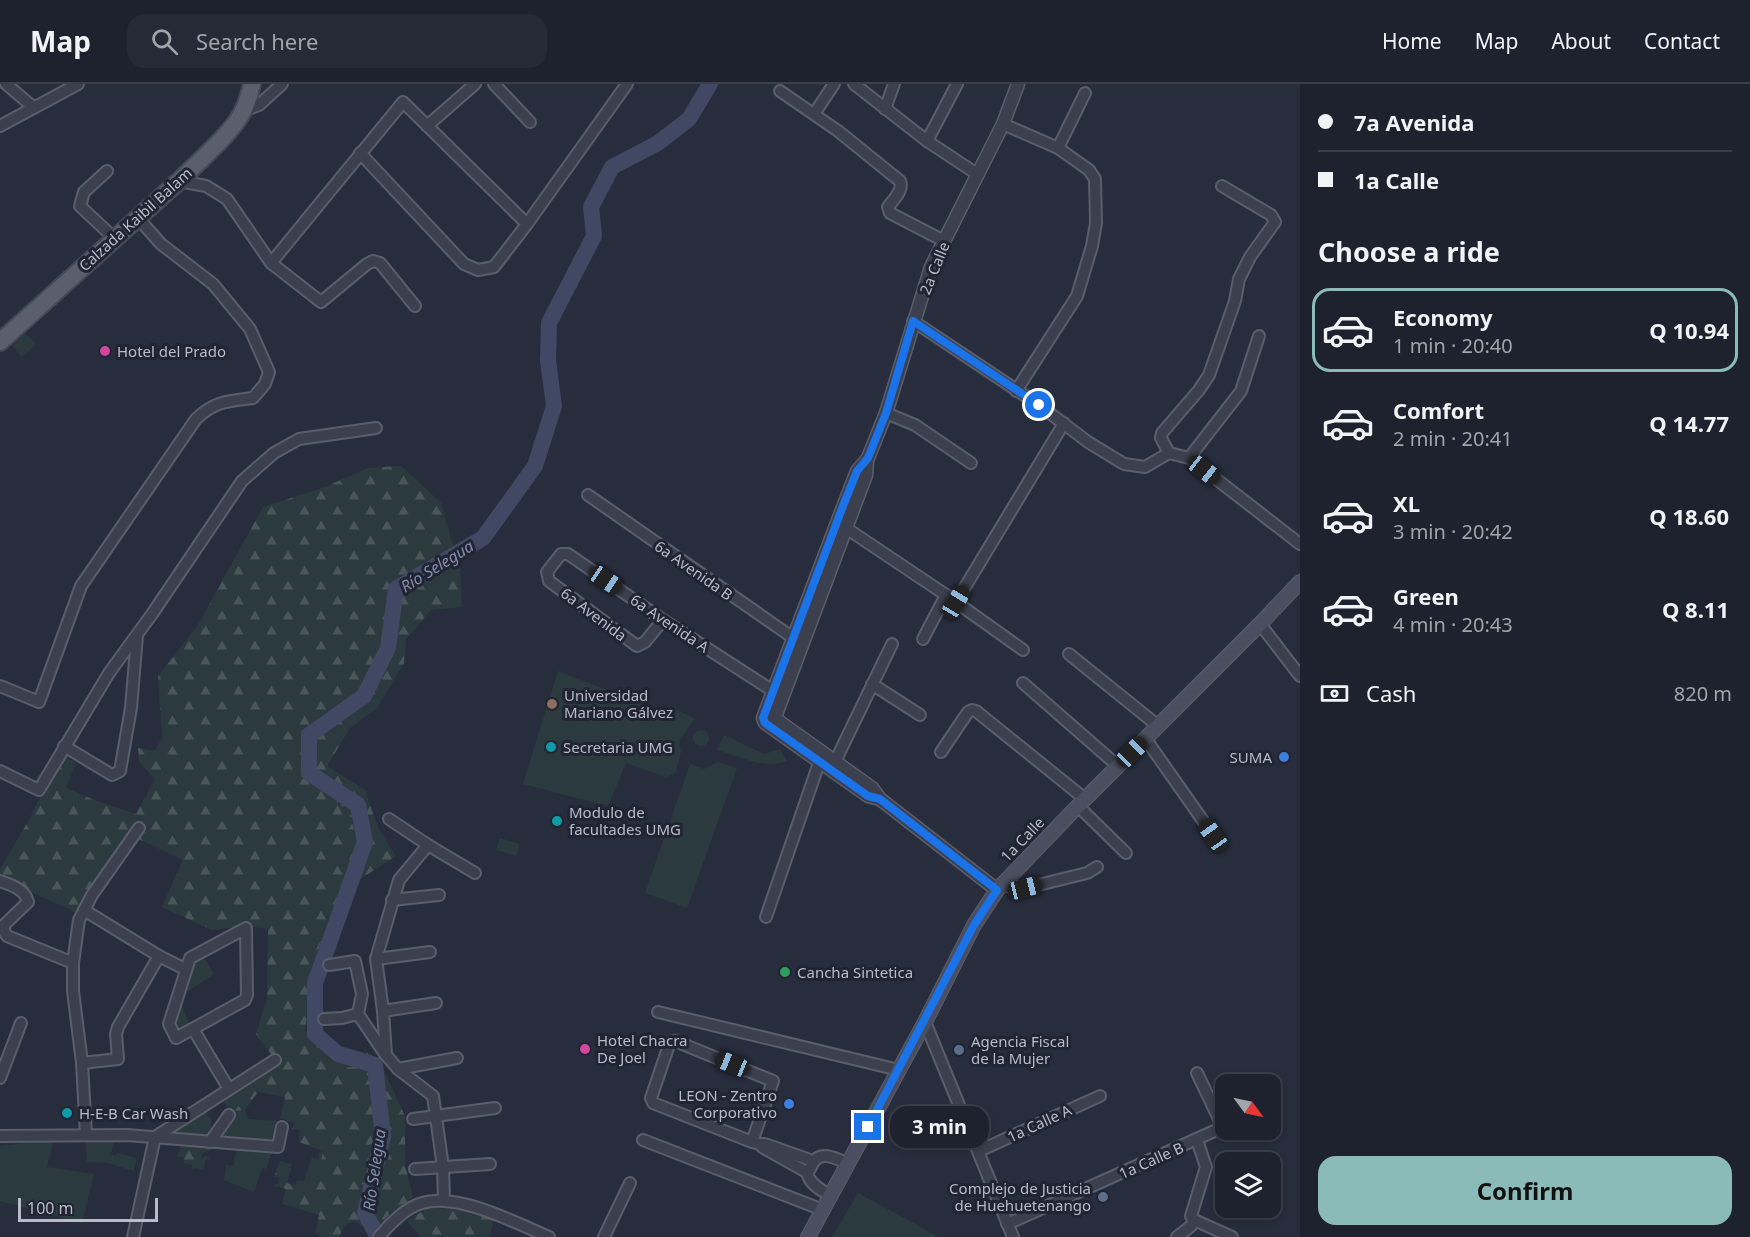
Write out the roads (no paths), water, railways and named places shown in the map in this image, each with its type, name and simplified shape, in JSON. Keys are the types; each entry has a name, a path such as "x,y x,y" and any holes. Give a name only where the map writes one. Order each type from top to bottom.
{"main road":[{"name":"Calzada Kaibil Balam","path":"0,342 179,181 237,122 252,84"},
{"name":"1a Calle","path":"808,1237 925,1022 974,925 999,887 1300,582"}],"street":[{"path":"6,84 33,107"},
{"path":"0,126 78,84"},
{"path":"243,111 259,105 282,84"},
{"path":"427,126 475,84"},
{"path":"494,84 530,122"},
{"path":"360,153 464,264 478,270 494,267 527,225 627,84"},
{"path":"814,114 834,84"},
{"path":"854,84 927,141 977,174"},
{"path":"885,109 894,84"},
{"path":"927,141 957,84"},
{"name":"2a Calle","path":"833,766 777,720 776,713 798,641 841,525 866,475 868,458 886,413 931,267 1003,124 1018,84"},
{"path":"780,92 848,138 900,181 902,185 888,207 890,213 944,241"},
{"path":"1058,148 1085,93"},
{"path":"271,263 403,102 527,225"},
{"path":"1003,124 1058,148 1089,170 1095,179 1096,223 1092,246 1077,296 1016,391"},
{"path":"107,171 84,192 80,206 114,238"},
{"path":"179,181 206,186 227,199 271,263 321,302 373,261 380,263 415,306"},
{"path":"1169,453 1161,438 1162,433 1209,375 1235,301 1239,279 1250,257 1275,222 1271,215 1222,186"},
{"path":"0,686 39,702 81,586 196,419 208,408 223,401 253,398 265,384 268,372 250,329 213,284 161,244 137,217"},
{"path":"913,321 1065,423 1088,442 1124,464 1145,467 1169,453 1189,458 1300,544"},
{"path":"1189,458 1241,391 1259,336"},
{"path":"886,413 915,425 971,463"},
{"path":"956,602 1065,423"},
{"path":"0,771 38,790 109,673 242,481 263,461 282,447 299,439 376,428"},
{"name":"6a Avenida B","path":"588,495 798,641"},
{"path":"841,525 1023,650"},
{"name":"6a Avenida","path":"568,554 561,554 548,572 549,581 637,646 645,642 663,620"},
{"name":"6a Avenida A","path":"568,554 663,620 773,691"},
{"path":"923,639 946,595"},
{"path":"1260,624 1300,676"},
{"path":"64,746 112,775 120,771 131,708 136,636"},
{"name":"2a Calle","path":"798,641 773,691 763,721 819,763"},
{"path":"833,766 892,644"},
{"path":"1069,654 1157,725"},
{"path":"1023,683 1118,766"},
{"path":"872,684 920,715"},
{"path":"941,752 968,712 976,711 1082,802 1126,853"},
{"path":"1145,738 1213,835"},
{"path":"766,917 819,763 833,766 868,796 880,799 999,887 1018,890 1087,873 1097,867"},
{"path":"389,819 475,873"},
{"path":"86,1135 73,963 79,921 139,828"},
{"path":"386,1055 376,959 399,880 428,845"},
{"path":"0,881 22,892 28,902 4,925 3,931 7,936 73,963"},
{"path":"392,900 439,895"},
{"path":"84,910 159,956 185,969"},
{"path":"247,929 247,994 245,1000 176,1038 169,1025 185,969 192,956 247,929"},
{"path":"376,959 430,952"},
{"path":"82,1063 118,1059 116,1034 118,1027 159,956"},
{"path":"329,965 355,961 362,994 358,1014 398,1069 433,1096 443,1167 444,1200"},
{"path":"383,1011 436,1003"},
{"path":"658,1012 899,1070"},
{"path":"324,1019 358,1014"},
{"path":"925,1022 1013,1237"},
{"path":"0,1078 21,1023"},
{"path":"193,1029 229,1089"},
{"path":"756,1143 773,1081 675,1041 670,1042 651,1098 652,1103 756,1143 808,1173 813,1184 831,1196"},
{"path":"398,1069 457,1058"},
{"path":"134,1237 155,1137 274,1060"},
{"name":"1a Calle B","path":"1007,1224 1221,1128 1220,1119 1197,1073"},
{"name":"1a Calle A","path":"979,1151 1100,1096"},
{"path":"413,1119 495,1108"},
{"path":"210,1142 229,1115"},
{"path":"0,1136 155,1137 278,1147 282,1127"},
{"path":"643,1140 823,1210"},
{"path":"1197,1140 1206,1167 1191,1216 1194,1220 1232,1237"},
{"path":"756,1143 765,1143 813,1161"},
{"path":"808,1173 817,1157 829,1155 848,1164"},
{"path":"415,1169 490,1164"},
{"path":"604,1237 630,1183"},
{"path":"380,1235 420,1203 444,1200 484,1210 549,1237"},
{"path":"1177,1237 1191,1226 1194,1220"}],"waterway":[{"name":"Río Selegua","path":"378,1237 365,1213 383,1136 375,1065 338,1054 315,1034 315,983 365,842 358,805 309,773 309,735 364,696 388,648 396,589 483,538 535,466 554,406 548,360 549,323 594,236 591,207 612,167 658,143 689,119 710,84"}],"place":[{"name":"Hotel del Prado","path":"105,351"},
{"name":"Universidad Mariano Gálvez","path":"552,704"},
{"name":"Secretaria UMG","path":"551,747"},
{"name":"SUMA","path":"1284,757"},
{"name":"Modulo de facultades UMG","path":"557,821"},
{"name":"Cancha Sintetica","path":"785,972"},
{"name":"Hotel Chacra De Joel","path":"585,1049"},
{"name":"Agencia Fiscal de la Mujer","path":"959,1050"},
{"name":"LEON - Zentro Corporativo","path":"789,1104"},
{"name":"H-E-B Car Wash","path":"67,1113"},
{"name":"Complejo de Justicia de Huehuetenango","path":"1103,1197"}]}
